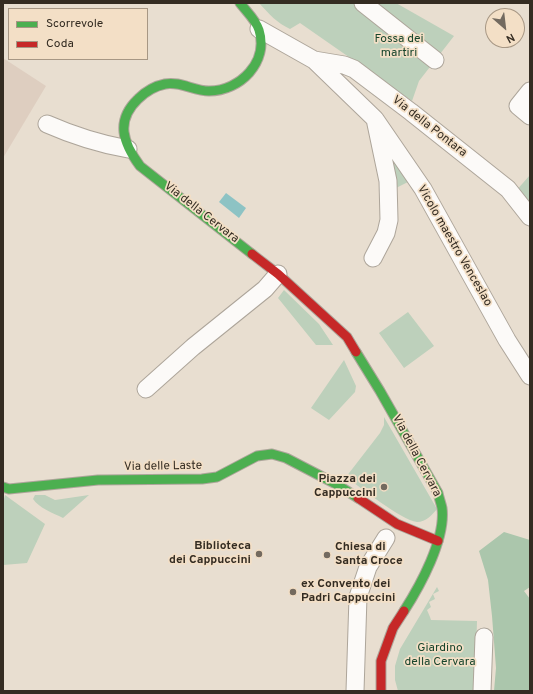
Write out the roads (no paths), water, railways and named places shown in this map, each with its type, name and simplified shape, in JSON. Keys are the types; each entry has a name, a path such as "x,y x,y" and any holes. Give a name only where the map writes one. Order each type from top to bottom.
{"street":[{"path":"240,3 259,29 314,60"},
{"path":"362,3 435,60"},
{"name":"Via della Cervara","path":"259,29 261,53 257,63 240,82 229,88 219,90 208,91 181,85 168,84 146,92 126,113 123,126 125,139 132,157 140,166 278,274 347,338 380,391 438,492 442,509 441,530 438,542 425,574 409,603 392,628 381,661 382,691"},
{"name":"Vicolo maestro Venceslao","path":"314,60 375,120 423,189 507,340 530,376"},
{"name":"Via della Pontara","path":"314,60 344,65 354,69 508,189 530,217"},
{"path":"530,91 518,106 530,116"},
{"path":"373,258 386,233 389,220 388,181 375,120"},
{"path":"47,124 64,131 128,149"},
{"path":"146,389 193,347 266,289 278,274"},
{"name":"Via delle Laste","path":"3,487 9,489 98,480 202,479 217,477 257,456 272,454 286,458 336,484 372,506 396,524 438,542"},
{"path":"355,691 358,597 368,567 386,538"},
{"path":"482,691 484,637"}],"water":[{"path":"226,193 246,208 239,218 219,202"}],"place":[{"name":"Piazza dei Cappuccini","path":"384,487"},
{"name":"Biblioteca dei Cappuccini","path":"259,554"},
{"name":"Chiesa di Santa Croce","path":"327,555"},
{"name":"ex Convento dei Padri Cappuccini","path":"293,592"}],"park label":[{"name":"Fossa dei martiri","path":"399,47"},
{"name":"Giardino della Cervara","path":"440,656"}]}
